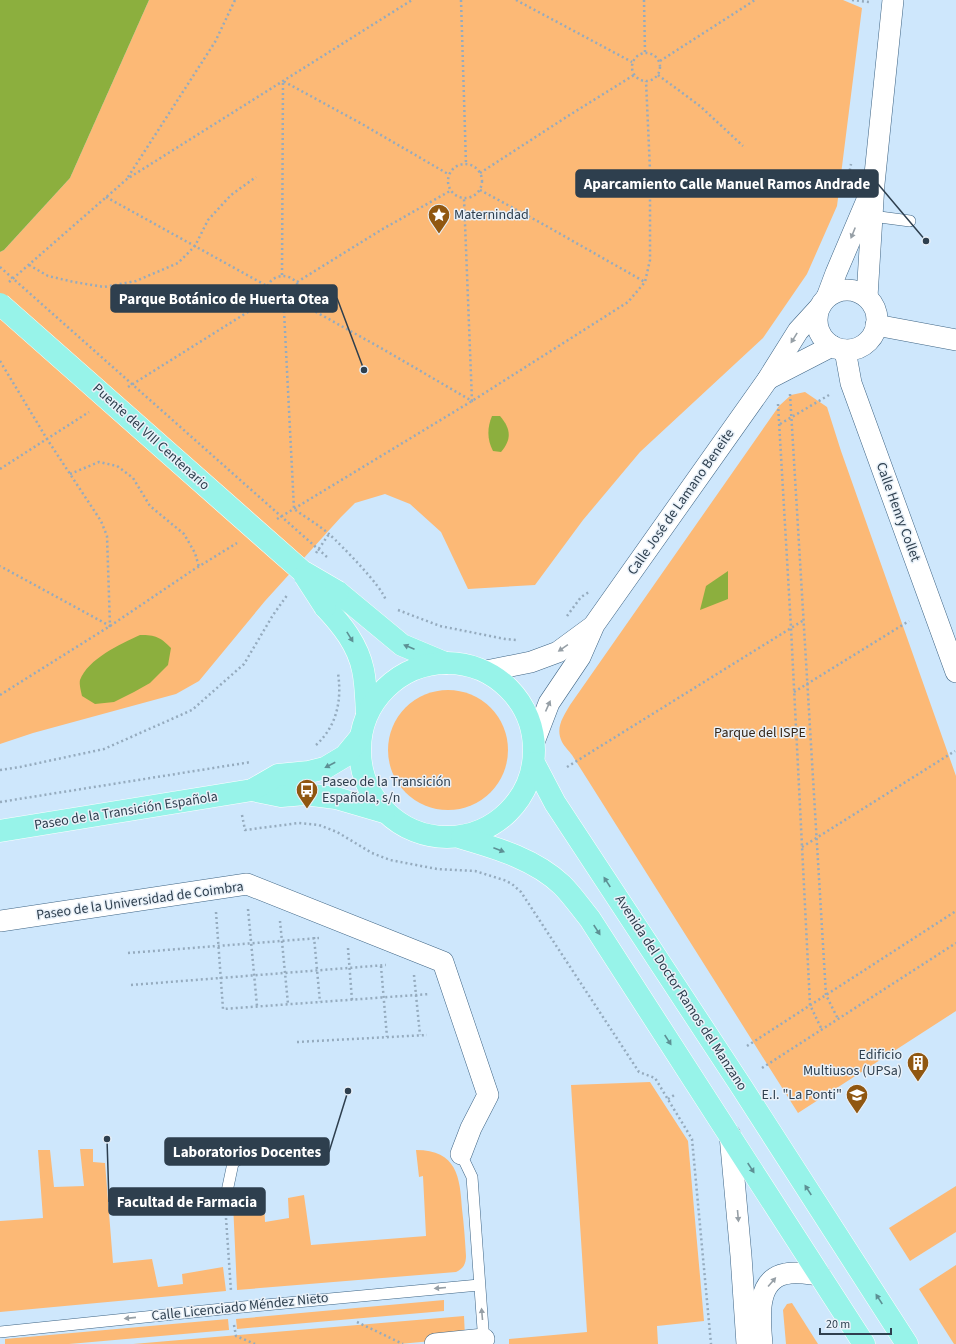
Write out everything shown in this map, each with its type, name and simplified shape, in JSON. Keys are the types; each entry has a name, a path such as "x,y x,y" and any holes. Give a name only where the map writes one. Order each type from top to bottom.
{"main road":[{"name":"Puente del VIII Centenario","path":"3,295 332,600 402,645 445,663"},
{"name":"Puente del VIII Centenario","path":"332,600 335,617 352,639 363,669 367,713"},
{"name":"Avenida del Doctor Ramos del Manzano","path":"445,663 466,664 486,671 510,689 527,714 534,753 555,802 746,1092 907,1344"},
{"path":"445,663 421,667 399,677 380,692 367,713 359,739 360,767 369,793 384,812 405,826 431,836 462,838 497,849 528,863 550,876 563,886 590,919 864,1344"},
{"name":"Paseo de la Transición Española","path":"0,831 252,790 278,775 309,772 325,768 345,756 359,739"},
{"path":"462,838 488,829 510,812 526,790 534,753"},
{"name":"Paseo de la Transición Española","path":"252,790 281,796 305,794 336,798 384,812"}],"street":[{"name":"Calle José de Lamano Beneite","path":"867,297 874,184 893,0"},
{"name":"Calle José de Lamano Beneite","path":"534,753 549,703 580,657 594,625 768,379 798,331 823,303 874,184"},
{"path":"840,290 854,291 867,297 873,305 876,315 876,325 872,335 865,343 856,348 838,348 824,339 818,330 817,319 823,303 840,290"},
{"path":"876,325 956,340"},
{"name":"Calle José de Lamano Beneite","path":"768,379 838,348"},
{"name":"Calle Henry Collet","path":"838,348 956,672"},
{"name":"Calle José de Lamano Beneite","path":"486,671 531,662 558,652 594,625"},
{"name":"Paseo de la Universidad de Coimbra","path":"0,922 246,884 442,962 488,1095 471,1128 461,1154"},
{"path":"730,1135 747,1344"},
{"path":"762,1344 760,1318 764,1293 774,1278 785,1274 820,1275"},
{"path":"435,1344 484,1342"}],"lane":[{"path":"872,216 910,221"},
{"path":"225,1201 233,1163 251,1151"},
{"name":"Paseo de la Universidad de Coimbra","path":"461,1154 472,1177 484,1342"},
{"name":"Calle Licenciado Méndez Nieto","path":"0,1332 232,1308 479,1285"}],"path":[{"path":"127,179 215,42 236,0"},
{"path":"3,295 29,265 127,179 412,0"},
{"path":"461,0 466,164"},
{"path":"516,0 632,62"},
{"path":"644,0 645,52"},
{"path":"660,61 755,0"},
{"path":"852,0 870,2"},
{"path":"645,52 654,54 660,61 661,68 658,75 653,79 646,81 634,75 632,69 632,62 637,55 645,52"},
{"path":"480,173 634,75"},
{"path":"658,75 700,106 743,146"},
{"path":"283,81 362,124 448,174"},
{"path":"282,275 283,81"},
{"path":"274,521 472,401 628,302 645,282 650,260 650,170 646,81"},
{"path":"845,192 852,162"},
{"path":"466,164 474,166 480,173 482,182 480,190 473,196 464,198 456,196 450,191 447,183 448,174 455,166 466,164"},
{"path":"29,265 48,276 104,287 136,281 178,263 195,246 208,220 231,195 256,178"},
{"path":"480,190 645,282"},
{"path":"297,282 381,230 450,191"},
{"path":"106,197 267,286"},
{"path":"464,198 472,401"},
{"path":"0,266 333,562"},
{"path":"282,275 291,276 297,282 301,292 298,302 292,308 284,311 273,308 267,300 265,293 272,278 282,275"},
{"path":"128,387 267,300"},
{"path":"298,302 472,401"},
{"path":"284,311 294,509"},
{"path":"0,361 47,439 101,521 107,536 110,626"},
{"path":"790,391 826,995 838,1019"},
{"path":"780,424 829,395"},
{"path":"777,402 779,406 780,424 810,1005 822,1030"},
{"path":"0,469 94,409"},
{"path":"70,474 99,462 117,466 133,478 150,506 184,534 195,553 199,567"},
{"path":"294,509 329,534 372,578 385,596 387,606"},
{"path":"0,695 240,542"},
{"path":"0,566 110,626"},
{"path":"566,617 581,597 592,590"},
{"path":"392,608 440,626 505,639 524,639"},
{"path":"0,770 104,749 192,710 244,664 273,615"},
{"path":"567,767 804,620"},
{"path":"794,692 909,621"},
{"path":"313,747 321,740 331,727 337,712 339,692 337,670"},
{"path":"802,847 955,751"},
{"path":"0,802 233,765"},
{"path":"241,813 245,830 299,823 319,825 337,832 372,853 390,860 436,869 475,871 497,877 512,884 521,892 639,1072 655,1078 692,1139 711,1344"},
{"path":"246,884 257,1006"},
{"path":"215,889 223,1009 416,995 452,990"},
{"path":"280,897 282,940 288,1004"},
{"path":"313,910 320,1002"},
{"path":"747,1046 956,911"},
{"path":"346,924 352,1000"},
{"path":"128,953 324,937"},
{"path":"378,937 387,1037"},
{"path":"762,1068 956,943"},
{"path":"131,985 389,965"},
{"path":"413,969 420,1035"},
{"path":"297,1042 427,1035"},
{"path":"668,1099 676,1094"},
{"path":"226,1228 231,1291"},
{"path":"357,1322 403,1344"},
{"path":"234,1325 236,1336 255,1344"}],"green space":[{"path":"149,0 843,0 862,8 837,206 807,274 763,338 640,452 583,520 535,585 468,589 441,532 410,504 385,494 355,503 341,517 265,601 199,681 176,694 33,733 0,744 0,252 4,250 70,178"},
{"name":"Parque del ISPE","path":"805,392 827,407 841,451 956,776 956,1011 798,1113 572,755 563,744 559,732 561,723 570,705 779,406 791,395"},
{"path":"448,690 471,694 491,707 504,727 508,750 504,773 491,793 471,806 448,810 425,806 405,793 392,773 388,750 392,727 405,707 425,694"},
{"path":"650,1082 688,1141 704,1321 657,1326 658,1344 509,1344 509,1339 587,1332 571,1085"},
{"path":"80,1149 93,1149 93,1162 105,1163 113,1263 152,1259 158,1287 183,1284 182,1274 223,1267 226,1291 0,1312 0,1221 43,1218 38,1150 50,1150 54,1187 84,1186"},
{"path":"416,1150 430,1151 440,1155 448,1160 454,1168 460,1186 466,1256 465,1264 461,1269 456,1272 237,1290 233,1203 264,1200 265,1222 289,1218 288,1198 304,1195 311,1245 426,1236 423,1176 419,1177"},
{"path":"956,1186 956,1232 910,1261 889,1228"},
{"path":"956,1265 956,1344 954,1344 919,1289"},
{"path":"444,1300 444,1311 237,1329 236,1319"},
{"path":"792,1303 818,1344 786,1344 783,1310 787,1304"},
{"path":"464,1316 465,1338 399,1344 133,1344"},
{"path":"228,1319 229,1330 69,1344 5,1344 5,1339"}],"shaded area":[{"path":"0,0 149,0 70,178 4,250 0,252"},
{"path":"492,416 500,416 506,425 509,434 507,443 501,452 493,451 490,443 489,425"},
{"path":"728,571 728,599 700,610 706,586"},
{"path":"140,635 157,637 171,648 168,665 150,683 114,702 95,704 82,696 80,680 90,665 106,653"}],"place":[{"name":"Maternindad","path":"439,234"},
{"name":"Aparcamiento Calle Manuel Ramos Andrade","path":"926,241"},
{"name":"Parque Botánico de Huerta Otea","path":"364,370"},
{"name":"Paseo de la Transición Española, s/n","path":"307,810"},
{"name":"Edificio Multiusos (UPSa)","path":"918,1082"},
{"name":"Laboratorios Docentes","path":"348,1091"},
{"name":"E.I. \"La Ponti\"","path":"857,1114"},
{"name":"Facultad de Farmacia","path":"107,1139"}]}
